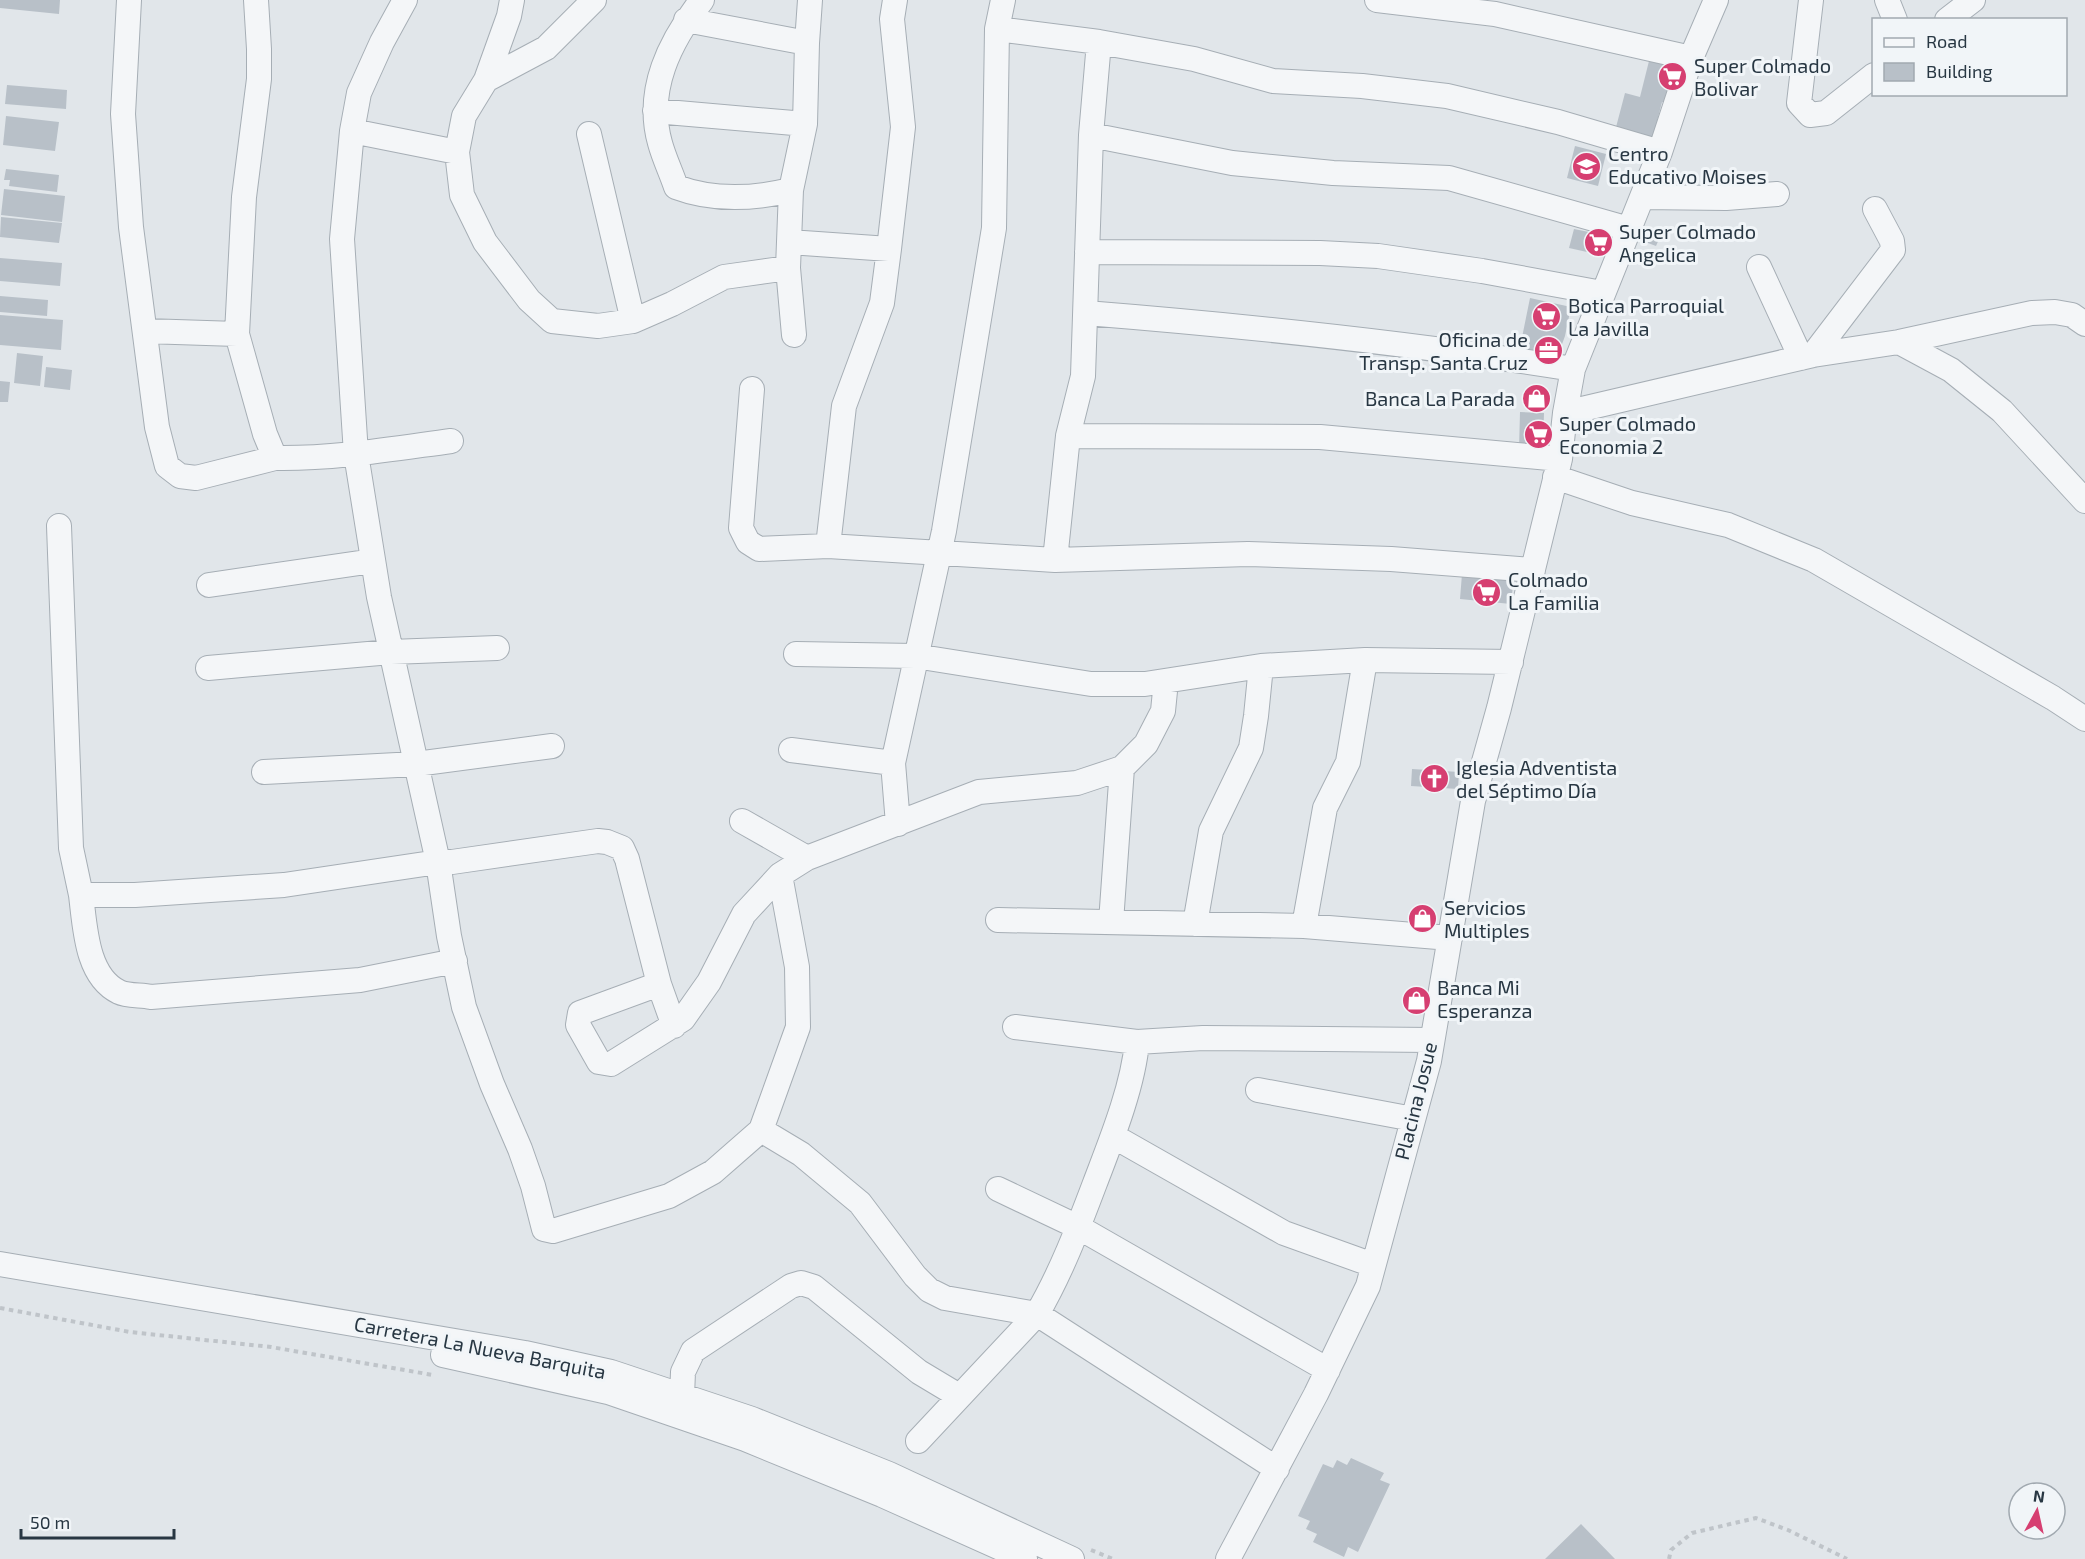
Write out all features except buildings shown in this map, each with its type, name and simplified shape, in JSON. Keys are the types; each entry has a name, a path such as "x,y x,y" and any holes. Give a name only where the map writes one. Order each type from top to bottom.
{"street":[{"path":"129,0 123,114 131,227 157,427 167,466 173,472 186,478 196,478 275,458 356,454 451,441"},
{"path":"256,0 259,79 244,197 237,334 265,434 275,458"},
{"path":"405,0 382,42 359,93 352,130 342,239 356,454 373,561 438,862 464,1008 492,1084 520,1149 533,1186 544,1229 553,1231 669,1196 713,1172 761,1130 798,1027 797,967 780,875"},
{"path":"512,0 509,16 486,80 464,117 457,152 462,195 485,242 529,300 552,321 598,326 633,321 724,277 788,268"},
{"path":"486,80 546,48 594,0"},
{"path":"702,0 687,20 664,62 657,87 655,111 660,141 676,187 694,194 719,196 765,196 791,190"},
{"path":"794,335 788,268 791,190 805,124 810,0"},
{"path":"828,546 844,406 882,303 889,249 903,127 892,19 895,0"},
{"path":"898,824 892,763 937,554 944,531 994,228 997,29 1004,0"},
{"path":"1377,0 1495,14 1691,58"},
{"name":"Placina Josue","path":"1228,1559 1328,1370 1368,1286 1429,1061 1473,801 1511,662 1557,468 1573,369 1660,152 1691,58 1716,0"},
{"path":"1811,0 1799,103 1810,115 1826,112 1872,77"},
{"path":"1887,0 1895,18"},
{"path":"1949,18 1967,2"},
{"path":"687,20 807,43"},
{"path":"997,29 1100,42 1194,59 1273,81 1362,86 1447,96 1558,122 1660,152"},
{"path":"1055,560 1068,436 1083,376 1091,135 1100,42"},
{"path":"655,111 805,124"},
{"path":"352,130 457,152"},
{"path":"589,134 633,321"},
{"path":"1091,135 1232,163 1333,173 1449,178 1629,229"},
{"path":"1642,197 1726,198 1777,194"},
{"path":"1807,356 1893,250 1892,241 1875,209"},
{"path":"789,242 889,249"},
{"path":"1087,252 1320,252 1378,256 1482,270 1602,294"},
{"path":"1758,267 1807,356"},
{"path":"1565,413 1807,356 1899,342 2032,313 2055,312 2072,315 2085,324"},
{"path":"1086,313 1188,321 1428,348 1573,369"},
{"path":"145,331 237,334"},
{"path":"1899,342 1951,370 2002,411 2085,501"},
{"path":"752,389 741,528 748,542 759,549 828,546 1055,560 1248,554 1391,559 1533,570"},
{"path":"1068,436 1320,436 1557,468 1632,503 1728,525 1814,560 2053,698 2085,719"},
{"path":"59,526 71,848 81,895 87,942 97,969 108,984 120,993 151,997 360,980 455,961"},
{"path":"208,585 373,561"},
{"path":"208,668 391,652 497,648"},
{"path":"796,654 915,656 1091,684 1145,684 1261,666 1365,660 1511,662"},
{"path":"1304,926 1325,808 1348,762 1365,660"},
{"path":"1195,924 1210,831 1251,748 1261,666"},
{"path":"659,984 580,1013 579,1025 599,1062 611,1064 683,1019 709,982 744,914 780,875 807,858 979,792 1077,783 1122,768 1146,744 1163,711 1166,681"},
{"path":"264,772 416,764 552,746"},
{"path":"791,750 892,763"},
{"path":"1111,922 1122,768"},
{"path":"742,821 807,858"},
{"path":"81,895 135,896 284,885 598,841 622,848 627,859 659,984 674,1026"},
{"path":"998,920 1304,926 1450,938"},
{"path":"1015,1027 1137,1042 1203,1038 1432,1040"},
{"path":"918,1441 1037,1314 1064,1262 1113,1136 1136,1056 1137,1042"},
{"path":"1258,1090 1413,1119"},
{"path":"761,1130 801,1154 860,1203 915,1276 929,1290 945,1298 1037,1314 1277,1469"},
{"path":"1113,1136 1284,1233 1373,1265"},
{"path":"998,1189 1078,1227 1328,1370"},
{"name":"Carretera La Nueva Barquita","path":"0,1264 435,1355"},
{"name":"Carretera La Nueva Barquita","path":"0,1281 435,1355 525,1353 610,1382 882,1495 1025,1559"},
{"path":"682,1396 683,1372 693,1351 791,1286 801,1283 814,1287 919,1372 960,1396"},
{"name":"Carretera La Nueva Barquita","path":"610,1382 682,1396 752,1419 889,1474 1072,1559"}],"path":[{"path":"0,1308 130,1332 271,1347 435,1355"},
{"path":"1669,1559 1671,1550 1692,1533 1756,1518 1788,1530 1847,1559"}],"place":[{"name":"Super Colmado Bolivar","path":"1673,77"},
{"name":"Centro Educativo Moises","path":"1587,166"},
{"name":"Super Colmado Angelica","path":"1598,243"},
{"name":"Botica Parroquial La Javilla","path":"1547,317"},
{"name":"Oficina de Transp. Santa Cruz","path":"1549,351"},
{"name":"Banca La Parada","path":"1536,399"},
{"name":"Super Colmado Economia 2","path":"1538,435"},
{"name":"Colmado La Familia","path":"1487,592"},
{"name":"Iglesia Adventista del Séptimo Día","path":"1435,779"},
{"name":"Servicios Multiples","path":"1423,919"},
{"name":"Banca Mi Esperanza","path":"1416,1000"}]}
